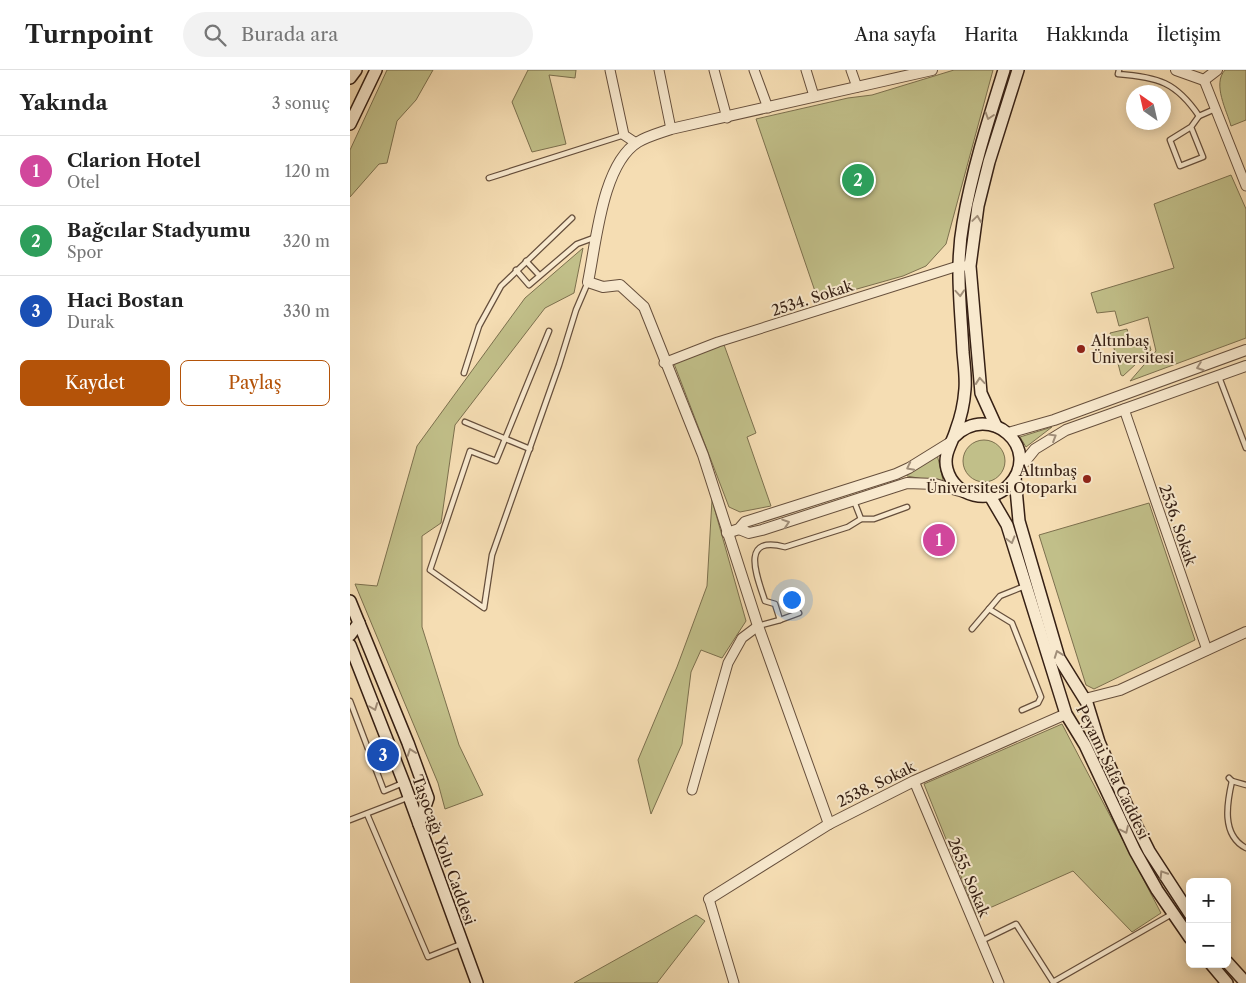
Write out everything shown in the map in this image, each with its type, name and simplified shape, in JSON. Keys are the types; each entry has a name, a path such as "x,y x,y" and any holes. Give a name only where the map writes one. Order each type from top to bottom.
{"main road":[{"path":"350,78 356,70"},
{"path":"350,124 376,70"},
{"path":"952,440 967,427 975,424 996,426 1008,433 1018,450 1016,474 1004,490 990,496 968,494 951,480 946,458 966,389 958,266 962,225 973,174 1004,70"},
{"path":"996,426 981,393 970,266 978,206 989,162 1018,70"},
{"name":"Peyami Safa Caddesi","path":"1016,474 1019,522 1038,592 1060,658 1072,681 1084,697 1090,711 1098,742 1149,851 1186,908"},
{"name":"Peyami Safa Caddesi","path":"990,496 1007,525 1064,710 1086,745 1135,851 1172,914 1186,933"},
{"name":"Taşocağı Yolu Caddesi","path":"350,601 428,798 419,824"},
{"path":"350,635 359,622"},
{"name":"Taşocağı Yolu Caddesi","path":"350,645 353,662 404,783 477,983"},
{"path":"1064,710 1070,698 1084,697"},
{"path":"1073,724 1083,721 1090,711"},
{"path":"404,783 420,777"},
{"path":"1231,966 1246,983"},
{"path":"1214,968 1227,983"}],"street":[{"path":"610,70 624,135 636,143"},
{"path":"659,70 671,130"},
{"path":"714,70 727,118"},
{"path":"754,70 768,108"},
{"path":"806,70 814,96"},
{"path":"851,70 857,87"},
{"path":"828,824 758,626 703,456 664,363 644,307 620,285 604,287 588,282 607,190 616,169 636,143 671,130 932,70"},
{"path":"1176,70 1204,80 1246,186"},
{"path":"1204,80 1217,70"},
{"name":"2534. Sokak","path":"664,363 718,342 958,266 970,266"},
{"path":"1008,433 1035,426 1246,350"},
{"path":"1016,474 1035,449 1054,436 1246,366"},
{"name":"2536. Sokak","path":"1124,409 1207,650"},
{"path":"727,532 739,529 745,522 896,474 910,468 952,440"},
{"path":"739,529 749,534 907,483 935,484 968,494"},
{"path":"692,790 728,663 742,638 758,626"},
{"path":"1090,711 1120,690 1246,632"},
{"path":"1084,697 1120,690"},
{"name":"2538. Sokak","path":"709,900 828,824 1064,710"},
{"name":"2655. Sokak","path":"914,781 999,983"},
{"path":"709,900 734,983"}],"lane":[{"path":"1118,70 1118,74 1151,77 1171,85 1181,93 1199,116"},
{"path":"1192,127 1203,157 1180,166 1170,140 1192,127 1199,116 1215,109"},
{"path":"489,178 624,135"},
{"path":"464,373 479,326 501,286 572,218"},
{"path":"516,270 529,285 577,244 598,237"},
{"path":"526,261 539,276"},
{"path":"549,331 496,461 470,451 430,570 484,608 492,555 559,365 576,310 588,282"},
{"path":"1218,375 1246,448"},
{"path":"465,422 530,449"},
{"path":"854,500 860,519"},
{"path":"780,620 775,604 765,601 753,563 756,553 766,546 775,544 785,547 848,527 860,519 874,519 907,507"},
{"path":"972,629 1004,594 1025,586"},
{"path":"989,609 1012,623 1041,698 1038,703 1022,710"},
{"path":"758,626 799,613"},
{"path":"350,701 384,791 404,783"},
{"path":"1246,786 1231,780 1228,799 1229,826 1236,840 1246,848"},
{"path":"350,820 409,797"},
{"path":"367,814 428,957 463,944"},
{"path":"981,941 1016,924 1053,982 1172,914"}],"shaded area":[{"path":"387,70 433,70 416,100 397,121 387,163 379,164 350,197 350,150"},
{"path":"528,70 576,70 575,78 549,75 566,144 532,152 512,102"},
{"path":"954,70 993,70 946,244 926,266 903,276 818,300 756,119 848,98 872,95"},
{"path":"1225,70 1246,70 1246,120 1231,126 1220,90 1221,76"},
{"path":"1231,175 1246,209 1246,338 1130,381 1156,351 1148,317 1119,326 1115,311 1097,313 1091,293 1174,268 1154,204"},
{"path":"583,248 574,293 545,308 455,425 441,523 422,536 422,627 459,745 483,795 445,809 438,783 355,584 377,586 417,446 525,298"},
{"path":"1127,329 1131,344 1148,340 1151,350 1123,376 1121,375 1110,333"},
{"path":"723,342 756,433 747,437 771,506 740,512 729,507 673,361"},
{"path":"1052,427 1026,447 1020,437"},
{"path":"980,440 988,440 999,446 1005,461 999,476 988,482 980,482 969,476 963,465 963,457 969,446"},
{"path":"937,454 943,480 940,482 907,476 906,474"},
{"path":"712,500 746,621 722,658 701,650 691,672 682,744 651,814 638,760 677,667 707,586"},
{"path":"1149,503 1195,640 1094,689 1086,685 1039,535"},
{"path":"1062,724 1161,913 1132,932 1073,871 976,914 924,784"},
{"path":"696,915 705,921 657,983 574,983"}],"place":[{"name":"Bağcılar Stadyumu","path":"858,180"},
{"name":"Altınbaş Üniversitesi","path":"1081,349"},
{"name":"Altınbaş Üniversitesi Otoparkı","path":"1087,479"},
{"name":"Clarion Hotel","path":"939,540"},
{"name":"Haci Bostan","path":"383,755"}]}
